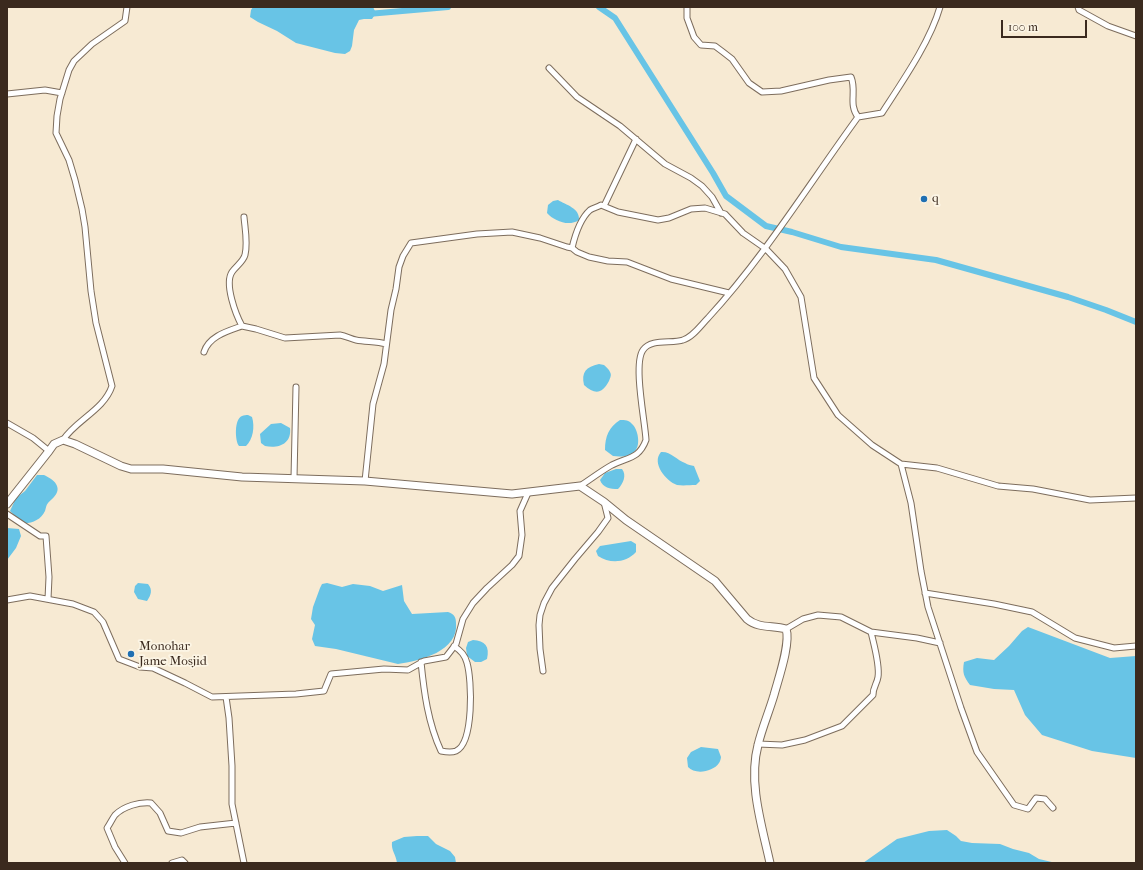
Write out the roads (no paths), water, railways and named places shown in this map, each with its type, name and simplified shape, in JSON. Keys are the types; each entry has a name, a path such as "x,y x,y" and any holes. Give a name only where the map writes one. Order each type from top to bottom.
{"street":[{"path":"7,504 54,444 63,440 69,430 101,404 109,395 112,386 96,323 91,291 85,228 76,180 69,160 56,133 57,116 62,93 74,61 92,44 125,21 127,7"},
{"path":"687,7 687,18 694,38 701,45 715,46 732,59 748,84 762,92 781,91 829,80 851,77 854,83 852,107 858,117"},
{"path":"63,440 131,469 163,469 242,477 365,481 512,494 580,486 612,465 628,460 637,455 643,448 646,435 639,379 641,357 644,349 652,344 678,341 689,337 729,293 766,249 858,117 882,114 914,62 936,20 940,7"},
{"path":"1078,7 1079,10 1108,26 1136,36"},
{"path":"549,68 577,97 620,126 665,164 691,178 702,186 712,197 721,213"},
{"path":"7,94 45,90 62,93"},
{"path":"604,206 636,139"},
{"path":"572,248 574,238 584,217 591,209 601,205 618,212 658,220 669,218 691,209 706,208 725,214 743,233 766,249 785,269 801,297 814,378 838,415 872,445 901,464 937,468 998,486 1033,488 1090,500 1136,498"},
{"path":"242,326 234,306 229,282 231,274 245,256 246,243 244,217"},
{"path":"365,481 372,404 384,364 391,310 399,267 403,256 411,243 494,232 512,232 540,238 572,248 589,257 608,261 627,262 670,279 729,293"},
{"path":"204,352 212,338 242,326 285,338 340,335 347,336 355,340 386,344"},
{"path":"294,478 296,387"},
{"path":"7,423 33,438 49,450"},
{"path":"901,464 911,503 928,607 977,752 1014,805 1028,809 1036,798 1045,799 1053,808"},
{"path":"580,486 604,502 626,520 715,581 751,623 786,629 803,619 818,615 841,617 871,632 917,638 940,643"},
{"path":"7,600 30,596 73,604 94,612 103,622 119,659 140,667 153,668 212,697 296,694 324,691 331,674 384,669 408,670 421,662 446,657 456,644 464,618 473,603 512,565 519,556 522,535 520,511 528,493"},
{"path":"543,671 540,649 540,615 552,588 608,518 604,502"},
{"path":"7,514 40,536 46,536 49,577 48,599"},
{"path":"925,593 994,604 1032,612 1075,638 1114,648 1136,646"},
{"path":"770,863 759,816 755,787 756,756 758,744 786,647 788,633 786,629"},
{"path":"758,744 782,744 805,740 842,726 866,703 873,695 873,688 878,678 878,669 871,632"},
{"path":"421,662 434,737 441,751 450,752 457,750 465,741 470,721 470,685 468,664 461,651 454,646"},
{"path":"226,697 232,759 232,804 244,863"},
{"path":"125,863 115,847 107,828 116,814 141,802 151,802 160,812 168,831 182,832 200,827 236,823"},
{"path":"172,863 182,860 185,863"}],"water":[{"path":"253,7 373,7 376,13 372,19 359,20 354,30 350,51 345,54 335,53 296,43 250,17"},
{"path":"558,200 575,210 579,216 579,220 566,223 558,221 550,216 547,213 548,205 553,201"},
{"path":"599,364 604,365 610,371 611,375 604,389 595,392 584,385 583,377 584,373 588,369"},
{"path":"244,415 252,417 253,421 252,436 246,446 239,446 236,435 236,425 239,418"},
{"path":"620,420 628,421 634,426 638,437 638,445 633,453 622,456 613,456 605,450 606,440 610,429"},
{"path":"281,423 290,428 289,438 286,442 275,447 265,446 261,443 260,434 271,424"},
{"path":"661,452 670,454 686,464 694,466 700,481 696,485 677,485 668,480 664,476 659,466 658,456"},
{"path":"616,469 622,469 624,474 624,479 618,489 610,488 601,483 600,480 605,473"},
{"path":"37,475 44,475 52,480 58,490 47,504 41,517 29,523 22,523 10,511 16,498 25,491"},
{"path":"7,528 19,529 21,536 16,548 7,560"},
{"path":"631,541 636,544 636,552 632,556 623,560 613,561 603,559 598,556 596,551 600,546"},
{"path":"138,583 148,584 151,588 150,597 147,601 138,599 134,592 135,586"},
{"path":"327,583 342,587 353,584 370,586 383,591 402,585 404,601 412,614 448,612 456,619 455,633 451,641 436,653 417,660 398,664 336,649 315,646 312,639 315,625 311,619 313,607 322,584"},
{"path":"1028,627 1110,658 1136,656 1136,758 1092,751 1042,735 1025,715 1014,690 994,689 970,685 964,675 964,662 977,658 994,660 1022,631"},
{"path":"473,640 486,645 488,651 487,659 481,662 475,662 467,656 466,648 468,642"},
{"path":"701,747 718,749 721,759 713,769 699,772 688,767 687,758 691,752"},
{"path":"947,830 961,841 1000,844 1029,853 1039,859 1056,863 863,863 897,839 929,831"},
{"path":"428,836 436,844 450,851 455,857 456,863 397,863 392,848 392,842 404,837"}],"waterway":[{"path":"368,14 448,7"},
{"path":"599,7 615,18 726,196 766,226 792,232 841,247 936,260 1068,297 1136,322"}],"place":[{"name":"q","path":"924,199"},
{"name":"Monohar Jame Mosjid","path":"131,654"}]}
